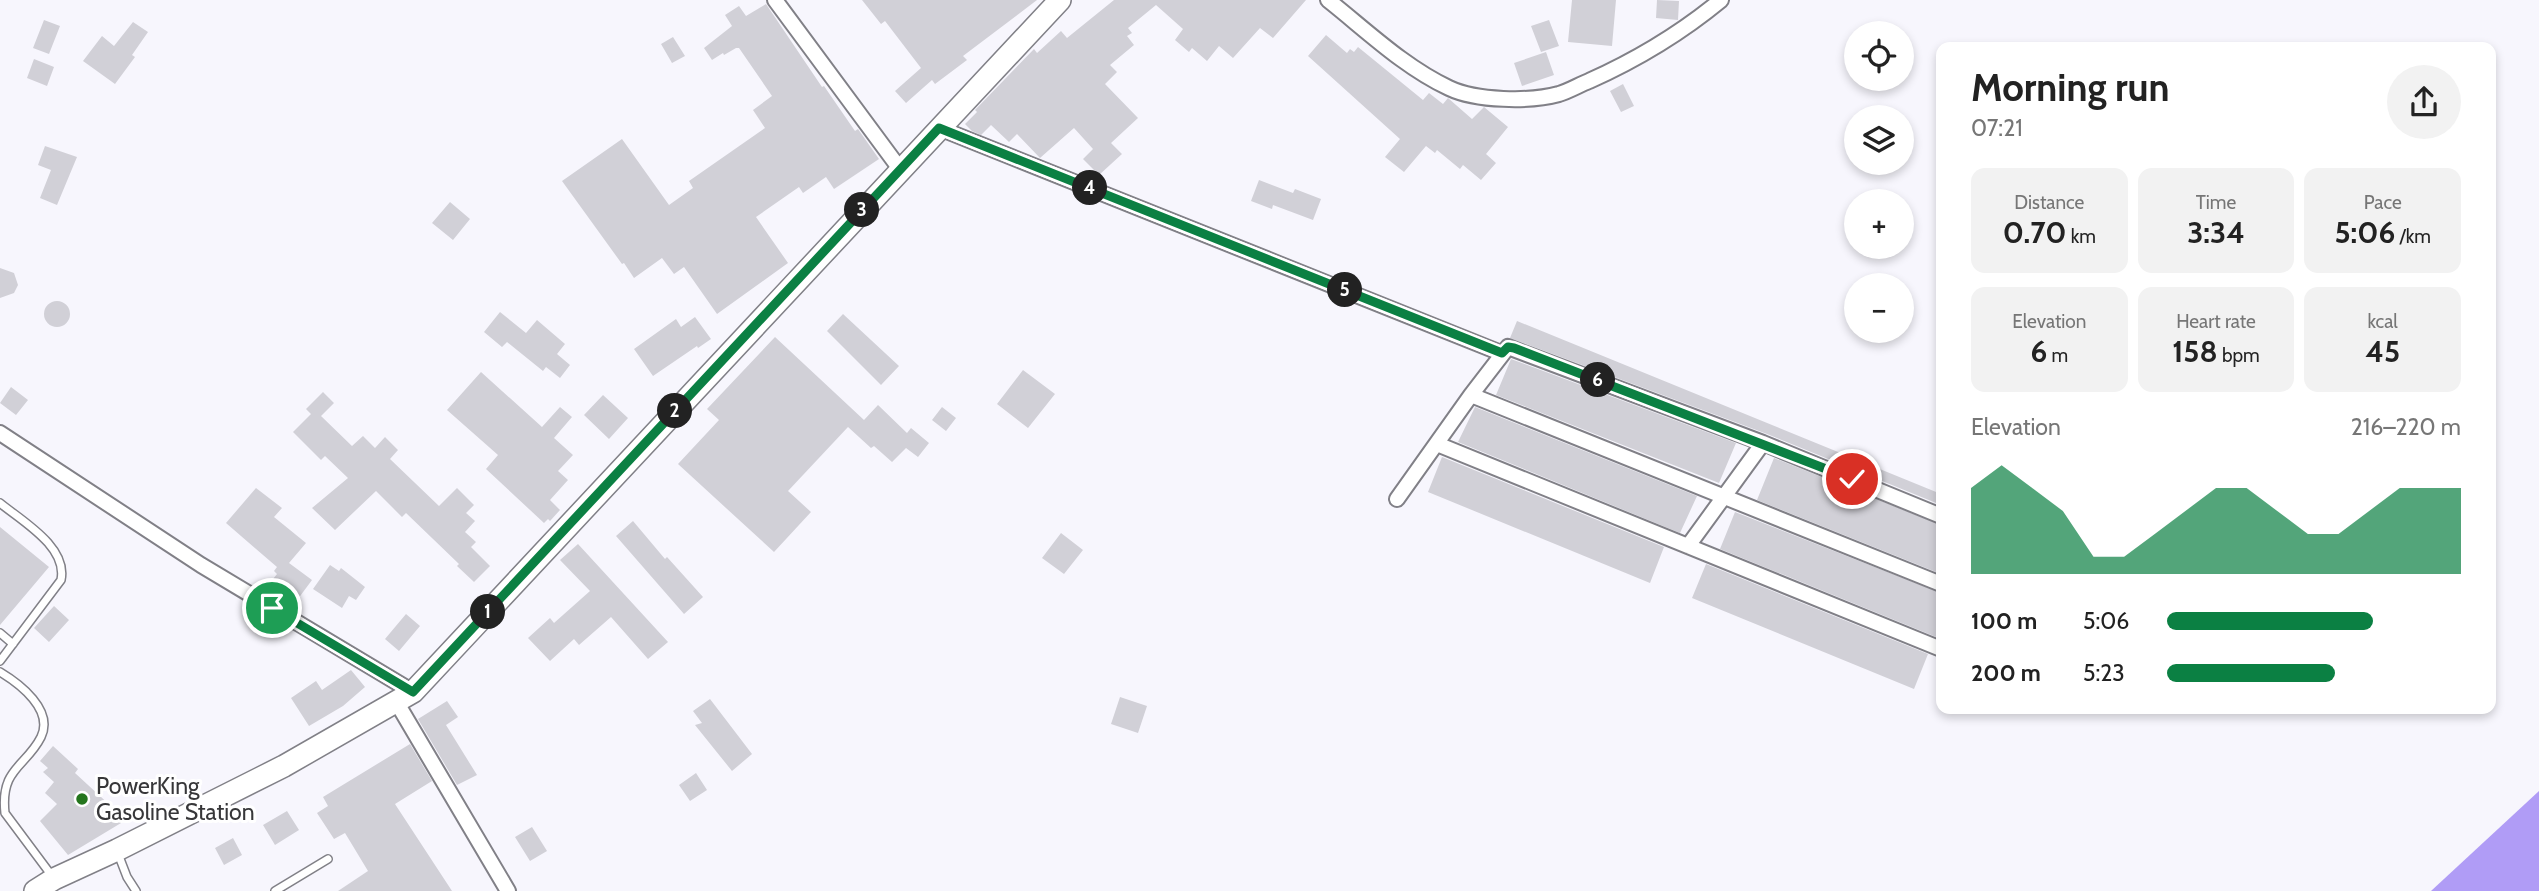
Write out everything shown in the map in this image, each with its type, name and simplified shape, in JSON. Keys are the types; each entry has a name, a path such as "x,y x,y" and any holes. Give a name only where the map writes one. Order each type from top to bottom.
{"main road":[{"path":"35,891 54,879 284,766 405,698 1060,0"}],"street":[{"path":"775,0 900,169"},
{"path":"1328,0 1401,58 1450,89 1469,95 1527,99 1560,94 1612,71 1693,23 1721,0"},
{"path":"939,128 1502,353"},
{"path":"1397,499 1508,347 1763,443 1936,514"},
{"path":"1471,395 1936,582"},
{"path":"0,433 405,698 508,891"},
{"path":"1437,443 1936,647"},
{"path":"1688,547 1763,443"}],"lane":[{"path":"0,503 39,534 62,561 63,572 61,580 0,661"},
{"path":"0,633 13,644"},
{"path":"0,673 28,693 37,705 43,722 42,736 7,776 2,803 5,813 54,879"},
{"path":"117,850 127,877 136,891"},
{"path":"275,891 328,859"}],"shaded area":[{"path":"2539,791 2539,891 2431,891"}],"building":[{"path":"862,0 1037,0 963,56 967,60 935,84 932,80 906,103 895,91 921,68 885,21 881,24"},
{"path":"1114,0 1306,0 1273,38 1260,28 1233,58 1219,46 1207,61 1192,48 1189,52 1175,40 1183,29 1156,5 1128,28 1132,33 1127,36 1134,45 1110,65 1117,72 1105,84 1138,118 1111,143 1122,154 1099,175 1083,159 1093,149 1074,128 1040,158 1017,134 1009,142 991,125 981,135 965,124 977,112 975,110 1034,49 1037,53 1061,31 1067,38"},
{"path":"1572,0 1616,0 1612,46 1568,42"},
{"path":"1657,0 1679,1 1678,20 1656,18"},
{"path":"766,4 822,87 824,86 855,131 858,129 879,159 834,189 826,177 803,193 799,187 756,217 788,263 717,314 684,267 674,274 662,258 634,278 562,181 622,139 669,205 693,188 689,181 765,128 753,110 772,96 739,48 712,60 704,48 732,26 725,15 739,6 746,16"},
{"path":"44,20 60,26 49,54 33,48"},
{"path":"1549,20 1559,46 1541,52 1531,26"},
{"path":"133,22 148,32 132,55 135,57 115,84 83,61 102,36 114,46"},
{"path":"1326,35 1347,53 1350,49 1354,52 1358,47 1423,100 1429,93 1443,104 1448,98 1472,119 1484,107 1508,127 1486,154 1496,163 1481,180 1463,165 1460,169 1437,150 1435,153 1426,146 1404,172 1385,157 1400,139 1308,56"},
{"path":"673,37 685,56 672,63 661,44"},
{"path":"1546,52 1554,75 1522,86 1514,63"},
{"path":"34,59 54,67 47,86 27,78"},
{"path":"1623,84 1634,106 1621,112 1610,91"},
{"path":"45,146 77,157 57,205 40,198 51,170 38,165"},
{"path":"1259,180 1293,193 1295,189 1321,199 1313,220 1273,205 1272,209 1251,201"},
{"path":"450,202 470,219 453,240 432,223"},
{"path":"0,268 14,273 18,285 14,293 0,298"},
{"path":"57,301 66,305 70,314 66,323 57,327 48,323 44,314 48,305"},
{"path":"500,312 526,333 537,320 565,344 557,354 570,365 560,378 546,367 543,371 507,342 502,347 484,332"},
{"path":"843,314 899,366 881,385 827,331"},
{"path":"695,317 711,339 653,376 634,349 676,319 681,327"},
{"path":"1517,321 1936,492 1936,503 1767,434 1510,338"},
{"path":"775,337 864,420 878,405 907,433 911,428 929,443 918,457 906,448 892,462 874,446 871,448 848,427 788,491 811,512 774,552 678,464 719,420 707,409"},
{"path":"1511,359 1736,443 1719,483 1496,395"},
{"path":"1023,370 1055,394 1028,428 997,404"},
{"path":"481,372 542,427 560,407 572,417 554,438 573,455 558,471 568,480 550,500 560,510 550,521 548,519 544,523 486,469 498,455 447,410"},
{"path":"11,387 28,400 16,415 0,403"},
{"path":"323,392 334,403 321,416 352,446 363,436 375,448 385,437 398,450 390,459 439,506 457,488 474,505 466,513 475,521 465,532 476,542 471,547 490,566 474,582 406,513 402,517 376,491 335,530 312,508 348,478 325,456 321,460 293,432 311,414 306,409"},
{"path":"603,395 628,418 609,439 584,415"},
{"path":"942,407 956,418 946,431 932,420"},
{"path":"1475,407 1697,496 1680,533 1458,442"},
{"path":"1442,457 1664,547 1650,583 1428,492"},
{"path":"1774,458 1936,523 1936,572 1757,500"},
{"path":"256,488 282,508 274,517 306,543 289,563 312,580 292,607 266,588 277,574 274,571 277,567 226,523"},
{"path":"1735,512 1936,591 1936,637 1720,549"},
{"path":"633,521 665,559 667,557 703,597 684,614 616,536"},
{"path":"0,527 49,567 0,625"},
{"path":"1061,533 1083,550 1064,574 1042,558"},
{"path":"578,544 668,642 648,659 611,617 579,645 574,639 550,661 528,638 550,618 554,623 590,591 560,560"},
{"path":"1706,564 1928,654 1914,689 1692,598"},
{"path":"330,565 339,571 341,568 365,587 356,600 349,596 342,608 313,589"},
{"path":"54,606 69,620 49,642 34,628"},
{"path":"406,614 420,626 399,651 385,639"},
{"path":"351,670 365,687 343,706 309,726 291,698 316,681 322,690"},
{"path":"1120,697 1147,706 1138,733 1111,724"},
{"path":"710,699 752,754 732,771 695,725 702,723 693,711"},
{"path":"447,701 458,717 446,725 477,775 457,785 418,719"},
{"path":"410,744 432,781 395,804 452,891 338,891 368,871 345,833 334,839 317,813 328,806 323,797"},
{"name":"PowerKing Gasoline Station","path":"53,746 78,769 75,773 126,820 68,855 40,821 57,804 45,793 54,782 43,772 48,768 40,761"},
{"path":"696,773 707,790 690,801 679,785"},
{"path":"287,811 299,830 275,845 263,825"},
{"path":"532,827 547,851 530,861 515,837"},
{"path":"233,838 242,855 224,865 215,848"}],"place":[{"name":"PowerKing Gasoline Station","path":"82,799"}],"route":[{"path":"272,608 413,692 939,128 1502,353 1508,347 1514,348 1852,479"}]}
